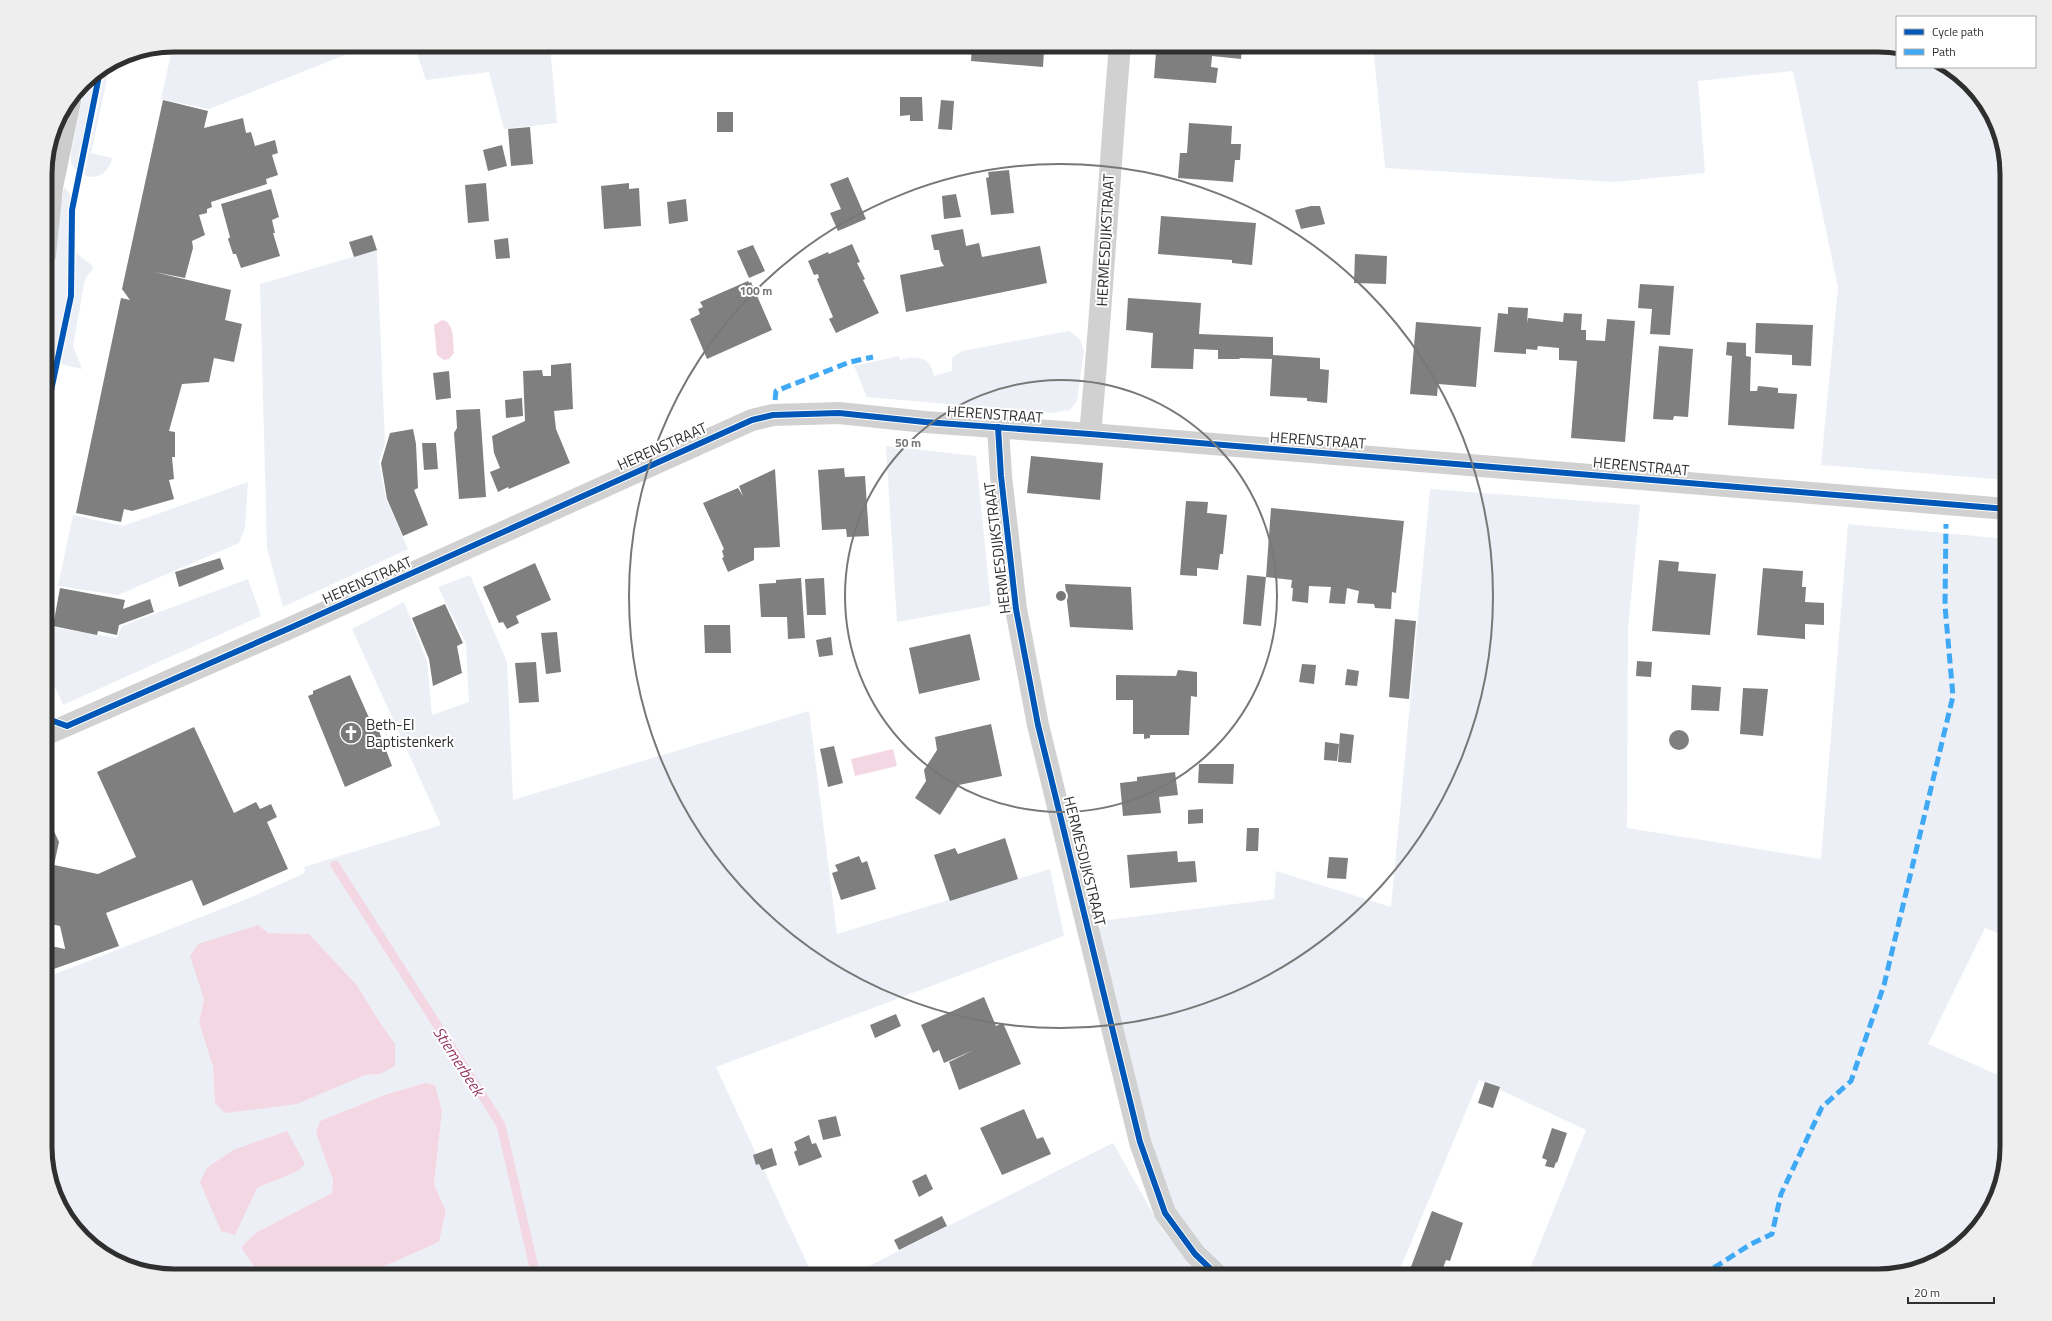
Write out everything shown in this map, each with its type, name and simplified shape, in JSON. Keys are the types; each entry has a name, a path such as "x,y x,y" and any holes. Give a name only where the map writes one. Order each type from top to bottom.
{"main road":[{"path":"52,187 67,115"}],"street":[{"name":"HERMESDIJKSTRAAT","path":"1090,434 1102,309 1110,165 1119,52"},
{"name":"HERENSTRAAT","path":"52,732 297,625 752,420 773,415 839,413 925,422 1090,434 2000,508"},
{"name":"HERMESDIJKSTRAAT","path":"998,427 1001,476 1016,609 1038,726 1140,1142 1165,1213 1195,1254 1211,1269"},
{"path":"52,721 66,726"}],"shaded area":[{"path":"171,52 352,52 209,109 161,99"},
{"path":"416,52 551,52 557,123 504,129 489,72 426,80"},
{"path":"1374,52 1886,52 1896,53 1896,68 1937,68 1959,82 1970,93 1984,113 1996,142 1999,158 2000,479 1821,465 1838,288 1793,71 1698,81 1705,173 1614,182 1385,168"},
{"path":"109,71 91,153 112,158 111,163 106,171 98,176 89,177 84,175 105,74"},
{"path":"95,80 76,171 71,163 71,153 84,91"},
{"path":"64,187 71,195 68,286 64,318 52,370 52,285 55,244"},
{"path":"377,250 385,444 379,461 386,499 408,549 283,607 267,548 260,284"},
{"path":"76,253 94,267 85,279 73,346 82,369 61,364 75,283"},
{"path":"442,320 449,324 454,343 454,353 449,359 444,360 437,355 434,325"},
{"path":"1069,331 1080,339 1084,350 1077,401 1070,410 1052,413 867,397 854,366 899,356 900,360 906,358 917,358 926,361 929,364 934,376 952,371 952,358 962,351"},
{"path":"886,446 976,456 991,605 897,622"},
{"path":"248,482 245,528 239,543 118,595 58,586 73,515 123,526"},
{"path":"1430,489 1640,505 1628,627 1627,828 1821,859 1848,524 2000,538 2000,934 1985,928 1928,1044 2000,1076 2000,1155 1994,1186 1979,1215 1970,1228 1959,1239 1946,1248 1917,1263 1886,1269 1530,1269 1586,1130 1479,1080 1400,1269 1224,1269 1184,1227 1159,1180 1098,929 1108,920 1274,899 1276,871 1391,907"},
{"path":"470,575 507,662 513,800 809,711 837,934 1050,869 1064,936 716,1067 810,1269 378,1269 439,1242 446,1211 434,1184 442,1111 425,1083 387,1094 320,1121 316,1133 333,1180 332,1193 257,1232 241,1247 255,1269 166,1269 135,1263 106,1248 93,1239 82,1228 68,1208 58,1186 52,1155 52,975 247,899 305,873 304,867 441,825 352,629 404,602 427,661 432,715 469,702 466,643 438,587","holes":["268,933 309,934 357,985 395,1044 380,1074 365,1075 215,1103 213,1067 199,1023 204,999","287,1131 297,1171 257,1188 221,1231 214,1214"]},
{"path":"248,579 261,616 63,705 56,689 52,686 52,627 117,638 122,626"},
{"path":"893,749 897,766 855,776 851,759"},
{"path":"258,925 268,933 309,934 357,985 395,1044 395,1066 380,1074 365,1075 297,1104 225,1113 215,1103 213,1067 199,1023 204,999 190,956 198,944"},
{"path":"425,1083 435,1085 442,1111 434,1184 446,1211 439,1242 378,1269 255,1269 241,1247 257,1232 332,1193 333,1180 316,1133 320,1121 387,1094"},
{"path":"287,1131 305,1164 298,1171 257,1188 235,1235 221,1231 200,1182 207,1168 233,1150"},
{"path":"1113,1143 1163,1231 1197,1269 863,1269"}],"building":[{"path":"972,52 1044,52 1043,67 971,61"},
{"path":"1156,52 1242,52 1241,59 1212,56 1211,67 1218,68 1216,83 1154,78"},
{"path":"900,97 922,97 923,121 910,121 910,115 900,116"},
{"path":"163,100 208,111 204,128 243,118 246,133 251,132 255,146 275,140 278,153 272,155 278,175 266,179 267,184 211,202 212,207 207,209 207,213 199,215 205,235 192,241 193,248 185,278 154,272 231,290 225,320 242,324 234,362 214,358 209,382 182,384 169,431 175,432 175,457 172,457 174,479 169,480 174,499 132,511 124,509 121,522 76,513 121,298 130,300 122,289"},
{"path":"941,100 954,101 952,130 938,129"},
{"path":"717,112 733,112 733,132 717,132"},
{"path":"1189,123 1232,126 1231,144 1241,144 1240,160 1235,160 1233,182 1178,178 1180,153 1187,153"},
{"path":"530,127 533,164 511,166 508,129"},
{"path":"502,145 507,166 488,171 483,150"},
{"path":"1009,170 1014,213 991,215 986,178 989,177 988,172"},
{"path":"848,177 866,219 838,231 830,213 841,209 830,184"},
{"path":"486,183 489,221 468,223 465,185"},
{"path":"629,183 629,189 639,188 641,226 604,229 601,186"},
{"path":"271,189 279,217 272,220 275,233 273,233 280,256 241,268 236,254 233,254 228,239 230,237 221,204"},
{"path":"956,194 961,217 944,219 942,196"},
{"path":"686,199 688,221 669,224 667,202"},
{"path":"1311,206 1320,206 1325,224 1301,229 1295,210"},
{"path":"1161,216 1256,223 1252,265 1232,263 1232,260 1158,254"},
{"path":"963,229 966,246 979,243 982,257 1040,246 1047,283 906,312 900,275 944,266 941,261 939,250 934,250 931,235"},
{"path":"372,235 377,250 354,257 349,242"},
{"path":"508,238 510,258 496,259 494,240"},
{"path":"852,244 860,262 857,263 865,279 863,280 879,313 836,333 829,319 833,317 817,279 819,278 818,274 814,275 808,261"},
{"path":"753,245 765,271 749,278 737,251"},
{"path":"1355,254 1387,256 1386,284 1354,283"},
{"path":"748,281 749,283 751,282 772,330 707,359 690,319 700,314 698,309 703,307 700,302"},
{"path":"1640,284 1674,286 1670,335 1650,334 1652,309 1638,308"},
{"path":"1128,298 1201,303 1199,334 1273,337 1273,355 1320,358 1320,369 1329,370 1327,403 1307,401 1307,398 1270,396 1272,359 1218,359 1218,350 1194,349 1193,369 1151,368 1153,333 1126,330"},
{"path":"1508,307 1528,308 1527,323 1528,318 1563,322 1564,313 1582,314 1581,330 1586,330 1586,340 1605,341 1607,319 1635,321 1625,442 1571,438 1577,361 1559,360 1559,348 1538,346 1537,350 1526,349 1526,354 1494,352 1498,313 1508,314"},
{"path":"1416,322 1481,327 1476,387 1438,384 1437,396 1410,394"},
{"path":"1756,323 1813,325 1811,366 1792,365 1792,355 1755,353"},
{"path":"1727,342 1746,343 1746,356 1751,357 1750,391 1757,391 1758,386 1778,388 1778,393 1797,394 1794,429 1728,425 1732,356 1726,355"},
{"path":"1659,346 1693,349 1688,417 1674,416 1673,420 1653,419"},
{"path":"571,363 573,409 554,411 556,429 570,463 509,489 508,487 498,492 490,472 500,468 494,453 492,436 525,421 523,371 542,370 543,376 551,376 551,365"},
{"path":"449,371 451,398 436,400 433,373"},
{"path":"522,398 523,416 506,418 505,400"},
{"path":"480,409 486,497 459,499 454,433 457,428 456,410"},
{"path":"413,429 416,444 418,488 414,490 428,525 403,536 387,499 381,463 390,433"},
{"path":"422,443 436,443 438,469 424,470"},
{"path":"1031,456 1103,463 1100,500 1027,493"},
{"path":"844,468 845,477 865,476 869,536 847,537 846,529 822,530 818,470"},
{"path":"775,469 780,547 754,548 754,560 728,572 722,558 724,557 722,551 724,549 703,503 738,488 743,496 739,486"},
{"path":"1186,501 1208,502 1207,513 1227,515 1223,554 1220,554 1218,570 1197,568 1197,576 1180,575"},
{"path":"1271,508 1404,521 1396,593 1392,592 1391,609 1375,608 1374,604 1357,603 1359,591 1347,588 1345,604 1329,603 1331,587 1309,586 1308,603 1292,601 1292,580 1266,577"},
{"path":"220,558 224,569 179,587 175,572"},
{"path":"1659,560 1679,562 1678,571 1716,574 1710,635 1652,631"},
{"path":"535,563 551,600 516,616 519,623 507,629 503,622 499,623 483,587"},
{"path":"1763,568 1803,571 1802,587 1806,587 1805,602 1824,603 1824,625 1805,624 1805,639 1757,635"},
{"path":"1247,575 1266,577 1261,626 1243,624"},
{"path":"801,578 805,638 788,639 787,617 761,617 759,584 776,583 776,580"},
{"path":"824,578 826,615 807,615 805,579"},
{"path":"1065,584 1131,587 1133,630 1070,627"},
{"path":"60,588 125,600 123,609 150,599 154,612 119,625 117,635 98,631 97,635 53,626"},
{"path":"445,604 463,643 457,646 462,673 433,686 429,659 412,618"},
{"path":"1395,619 1416,621 1409,699 1389,697"},
{"path":"704,625 730,625 731,653 705,653"},
{"path":"557,632 561,672 546,674 541,633"},
{"path":"970,634 980,680 919,694 909,648"},
{"path":"831,637 833,655 819,657 816,640"},
{"path":"1637,661 1652,662 1651,677 1636,676"},
{"path":"536,662 539,702 519,703 515,663"},
{"path":"1302,664 1316,665 1314,684 1299,682"},
{"path":"1347,669 1359,671 1357,686 1345,685"},
{"path":"1178,670 1197,672 1197,697 1191,696 1189,735 1150,735 1150,738 1144,739 1144,734 1133,734 1133,700 1116,700 1116,675 1176,676"},
{"name":"Beth-El Baptistenkerk","path":"350,675 370,720 374,718 392,766 345,787 308,696 313,694 313,691"},
{"path":"1692,685 1721,687 1719,711 1691,710"},
{"path":"1743,688 1768,689 1763,736 1740,734"},
{"path":"991,724 1002,776 959,785 940,815 915,798 926,781 924,770 937,750 935,737"},
{"path":"194,727 234,813 256,802 260,809 271,804 277,817 267,822 288,869 203,906 192,880 106,913 119,946 52,970 52,946 65,948 60,926 52,924 52,827 59,842 54,865 98,874 136,857 97,772"},
{"path":"1679,730 1686,733 1689,740 1686,747 1679,750 1672,747 1669,740 1672,733"},
{"path":"1340,733 1354,735 1351,763 1338,762"},
{"path":"1325,742 1339,744 1337,761 1324,760"},
{"path":"834,746 843,783 828,787 820,749"},
{"path":"1199,764 1234,764 1233,784 1198,783"},
{"path":"1175,772 1178,795 1159,797 1161,813 1123,816 1120,783 1137,781 1137,777"},
{"path":"1203,809 1203,823 1188,824 1188,810"},
{"path":"1247,828 1259,828 1258,851 1246,851"},
{"path":"1005,838 1018,879 950,901 934,855 955,848 958,854"},
{"path":"1177,851 1178,862 1195,861 1197,882 1130,888 1127,855"},
{"path":"859,856 862,863 867,861 876,889 841,900 832,873 838,871 835,865"},
{"path":"1329,857 1348,858 1346,879 1327,878"},
{"path":"984,997 996,1026 1003,1023 1021,1064 959,1090 949,1062 974,1050 944,1063 939,1050 933,1053 921,1025"},
{"path":"896,1014 901,1026 875,1038 870,1025"},
{"path":"1485,1082 1500,1087 1493,1108 1478,1103"},
{"path":"1024,1109 1037,1139 1043,1137 1051,1154 1002,1175 980,1128"},
{"path":"836,1116 841,1136 823,1140 818,1120"},
{"path":"1552,1128 1567,1133 1554,1168 1545,1166 1547,1160 1542,1158"},
{"path":"809,1135 812,1144 816,1143 822,1157 799,1166 794,1152 797,1150 794,1142"},
{"path":"772,1148 777,1165 762,1170 759,1164 756,1165 753,1155"},
{"path":"926,1174 933,1189 919,1197 912,1181"},
{"path":"1432,1211 1463,1223 1450,1261 1446,1260 1443,1269 1410,1269"},
{"path":"942,1216 947,1226 899,1250 894,1240"}],"waterway":[{"name":"Stiemerbeek","path":"335,865 501,1125 534,1269"}],"marked path":[{"path":"775,400 776,391 850,362 873,357"},
{"path":"1712,1269 1751,1244 1772,1234 1781,1194 1822,1107 1851,1081 1884,985 1953,696 1945,606 1946,524"}],"cycle path":[{"path":"52,386 71,296 72,210 99,78"},
{"path":"52,721 67,726 290,628 752,420 773,415 839,413 925,422 1090,434 2000,508"},
{"path":"998,427 1001,476 1016,609 1038,725 1140,1142 1165,1213 1195,1254 1211,1269"}],"place":[{"name":"Beth-El Baptistenkerk","path":"351,733"}]}
